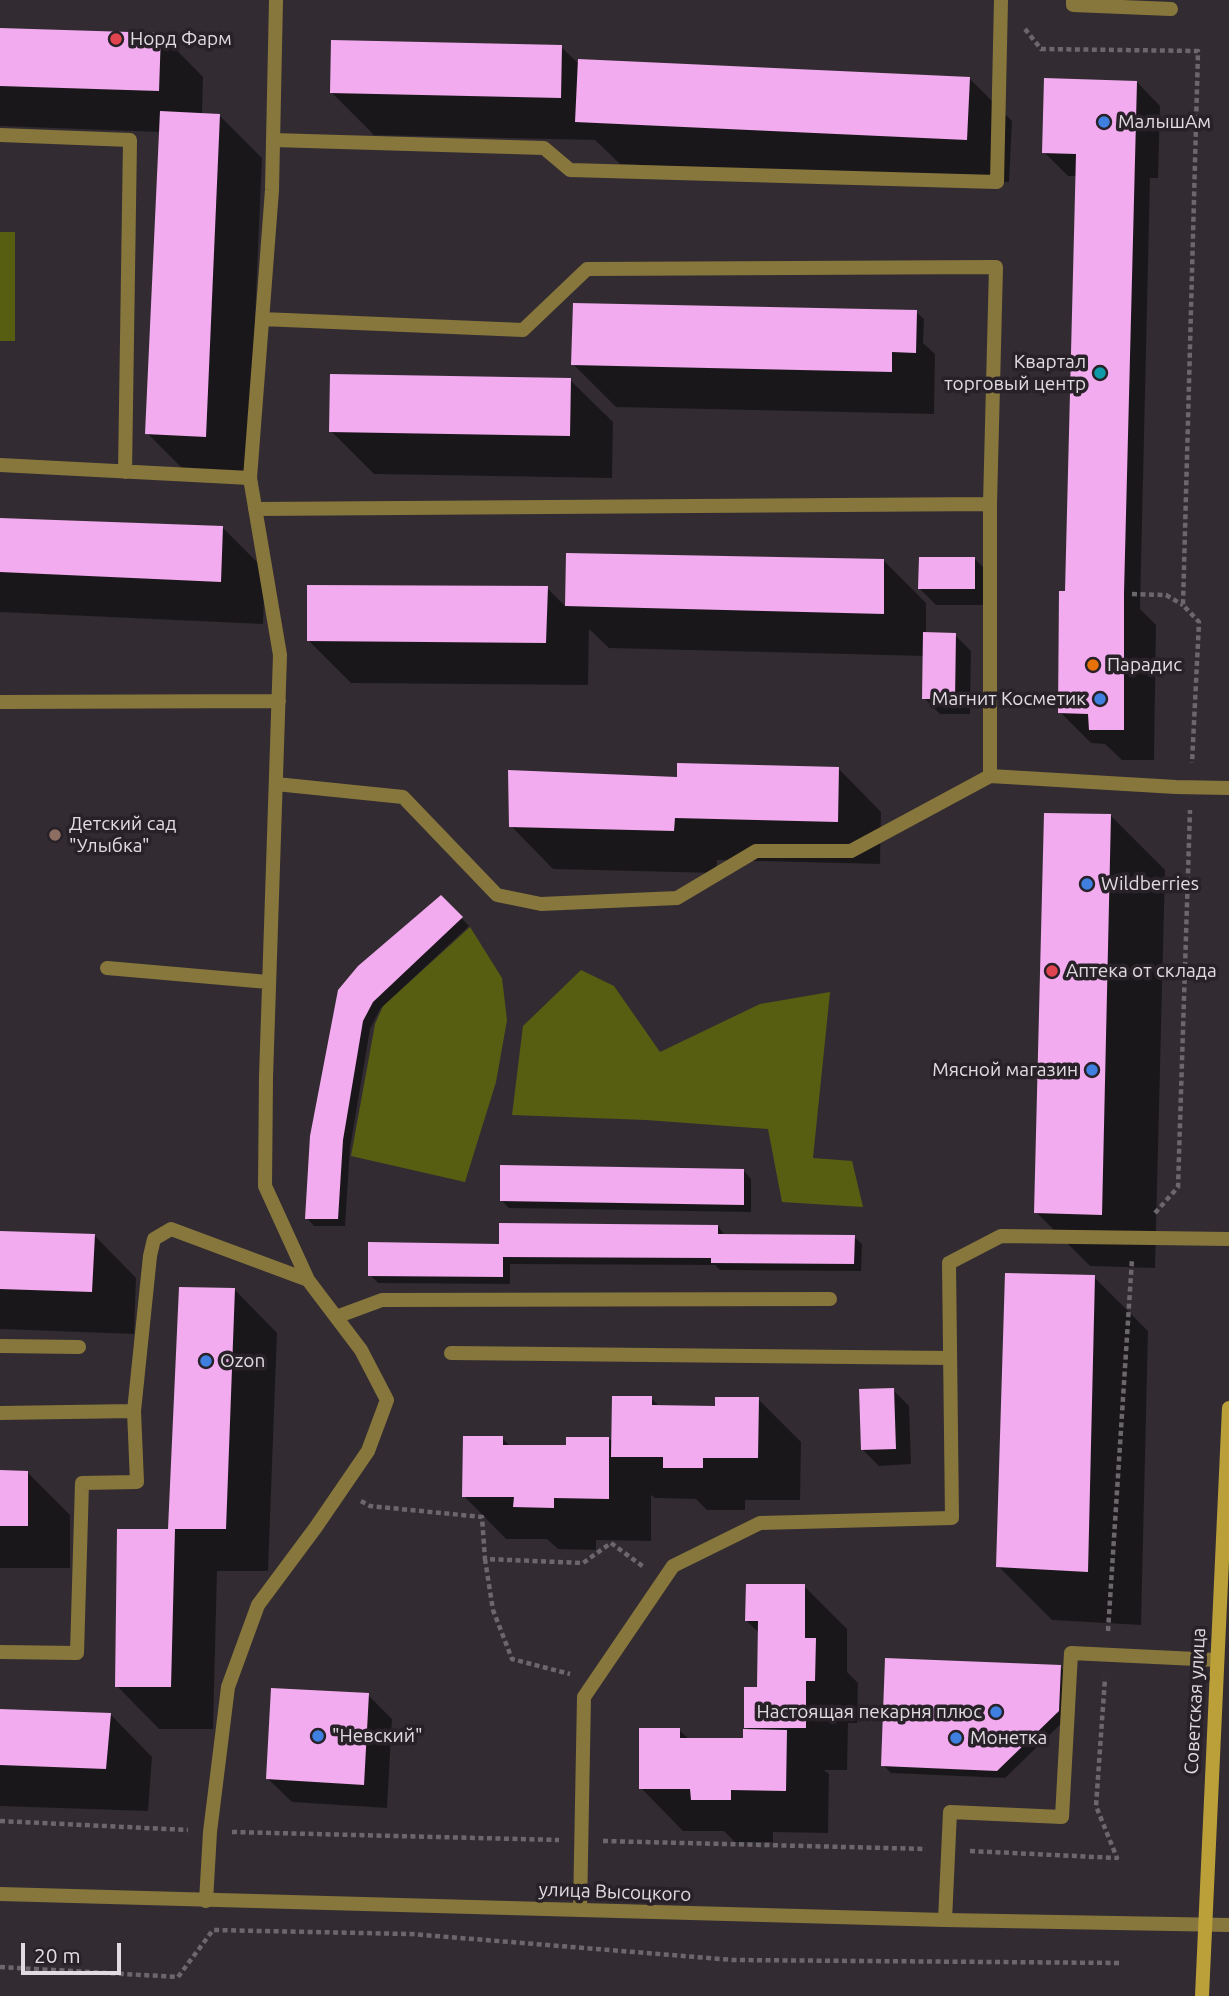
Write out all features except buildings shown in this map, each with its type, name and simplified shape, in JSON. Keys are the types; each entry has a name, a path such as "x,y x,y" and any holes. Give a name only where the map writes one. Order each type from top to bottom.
{"main road":[{"name":"Советская улица","path":"1202,1996 1203,1924 1229,1408"}],"street":[{"path":"206,1901 210,1832 228,1687 258,1605 368,1451 387,1400 361,1350 308,1280 265,1186 268,982 280,654 250,478 272,190 276,0"},
{"path":"273,140 544,148 570,170 997,182 1002,0"},
{"path":"1073,0 1073,5 1171,9"},
{"path":"0,135 130,140 125,472"},
{"path":"262,319 523,330 587,269 996,267 990,505 990,776"},
{"path":"0,465 250,478"},
{"path":"255,509 990,505"},
{"path":"0,702 279,701"},
{"path":"276,784 403,797 497,895 541,904 677,898 756,851 851,851 990,776 1229,788"},
{"path":"107,968 268,982"},
{"path":"0,1652 77,1653 82,1483 137,1482 134,1411 154,1239 171,1229 308,1280"},
{"path":"580,1910 584,1697 673,1566 760,1523 952,1518 949,1263 1001,1237 1229,1239"},
{"path":"336,1317 382,1300 830,1300"},
{"path":"0,1346 79,1347"},
{"path":"451,1353 950,1358"},
{"path":"0,1413 134,1411"},
{"path":"945,1920 950,1812 1062,1817 1071,1653 1217,1660"},
{"name":"улица Высоцкого","path":"0,1894 945,1920 1229,1925"}],"path":[{"path":"1018,20 1041,49 1198,51 1183,605"},
{"path":"1117,1858 1096,1807 1106,1654 1134,1238 1178,1187 1199,622 1183,605 1166,595 1132,594"},
{"path":"342,1489 370,1506 481,1517 493,1610 512,1659 595,1681"},
{"path":"485,1559 583,1563 611,1543 663,1580"},
{"path":"0,1967 178,1977 213,1930 411,1934 733,1959 1122,1962"}],"green space":[{"path":"0,232 15,232 15,341 0,341"},
{"path":"470,927 502,978 507,1020 496,1082 465,1182 351,1156 375,1024 383,1006"},
{"path":"581,970 614,986 660,1052 760,1004 830,992 813,1158 852,1161 863,1207 782,1202 768,1129 646,1120 512,1115 523,1026"}],"place":[{"name":"Норд Фарм","path":"116,39"},
{"name":"МалышАм","path":"1104,122"},
{"name":"Квартал торговый центр","path":"1100,373"},
{"name":"Парадис","path":"1093,665"},
{"name":"Магнит Косметик","path":"1100,699"},
{"name":"Детский сад \"Улыбка\"","path":"55,835"},
{"name":"Wildberries","path":"1087,884"},
{"name":"Аптека от склада","path":"1052,971"},
{"name":"Мясной магазин","path":"1092,1070"},
{"name":"Ozon","path":"206,1361"},
{"name":"Настоящая пекарня плюс","path":"996,1712"},
{"name":"\"Невский\"","path":"318,1736"},
{"name":"Монетка","path":"956,1738"}]}
